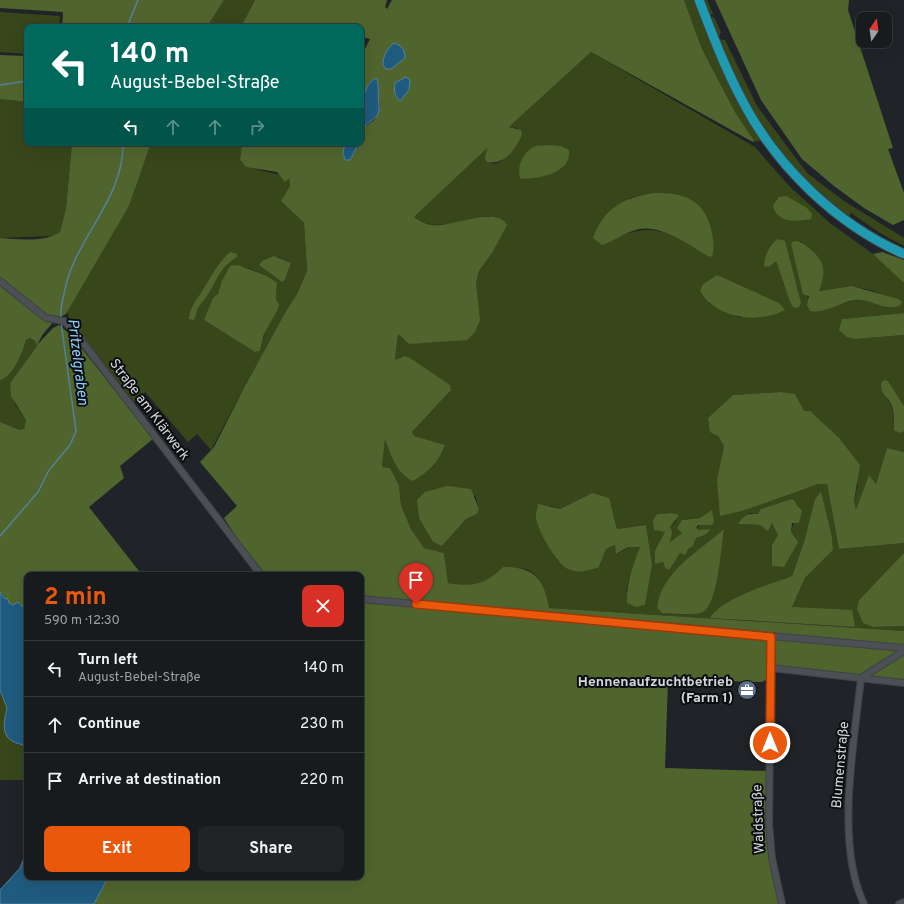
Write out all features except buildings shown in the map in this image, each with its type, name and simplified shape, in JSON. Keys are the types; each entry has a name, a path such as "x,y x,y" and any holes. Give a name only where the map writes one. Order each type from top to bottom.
{"main road":[{"path":"699,0 742,100 765,138 793,172 821,200 843,218 868,235 904,254"}],"street":[{"name":"Straße am Klärwerk","path":"0,281 46,318 61,320 75,332 259,572"},
{"path":"364,599 904,648"},
{"name":"Waldstraße","path":"771,637 769,824 772,858 782,904"},
{"path":"861,678 904,651"},
{"path":"771,668 904,683"},
{"name":"Blumenstraße","path":"861,678 851,781 848,837 851,864 864,904"},
{"path":"899,904 904,902"}],"green space":[{"path":"0,0 224,0 209,24 62,24 63,12 0,8"},
{"path":"224,0 255,0 242,24 209,24"},
{"path":"255,0 387,0 385,7 387,9 392,0 684,0 702,49 735,112 753,139 753,142 591,52 509,127 521,130 522,135 509,155 504,159 493,163 487,162 485,159 487,148 414,217 431,225 440,225 484,217 493,217 501,219 507,225 492,253 479,271 476,283 480,320 475,332 467,340 409,344 398,334 395,360 405,356 410,358 450,385 451,390 412,432 414,436 445,445 440,457 423,474 413,481 407,478 398,468 385,439 382,467 390,468 399,485 401,505 411,529 424,548 444,553 448,583 465,585 478,583 490,578 503,567 514,568 523,569 536,576 544,589 549,608 904,631 904,681 773,667 773,676 762,682 668,680 665,768 767,771 766,815 769,858 779,904 94,904 106,880 364,880 364,572 264,572 237,538 224,518 237,506 200,462 214,447 245,386 286,311 297,294 307,271 304,223 281,201 290,186 289,178 285,182 277,172 246,167 240,160 242,146 347,146 357,149 358,146 364,146 364,130 376,117 379,111 378,85 369,83 364,97 364,49 370,39 364,38 364,24 242,24"},
{"path":"684,0 695,0 718,57 762,140 753,142 753,139 735,112 702,49"},
{"path":"701,0 707,0 713,14 709,15 710,17 714,17 721,32 718,39 712,24"},
{"path":"715,0 849,0 848,10 856,35 856,48 860,48 893,148 888,149 904,193 904,220 893,225 864,208 834,186 802,159 761,100"},
{"path":"0,12 60,16 59,24 24,24 24,54 0,52"},
{"path":"718,39 725,40 757,106 807,173 844,201 904,238 904,246 880,233 851,213 848,218 804,180 770,138 757,117 733,72"},
{"path":"591,52 755,147 790,187 830,223 873,254 885,254 892,271 904,283 904,313 842,319 855,339 904,335 904,406 888,381 881,383 881,387 892,409 894,431 901,433 904,431 904,452 887,448 876,484 869,476 856,511 854,501 858,484 804,412 780,392 733,395 708,418 724,446 721,462 818,484 827,484 839,549 904,543 904,554 859,600 873,627 904,626 904,631 548,608 545,591 539,579 531,571 525,569 503,567 490,578 478,584 465,585 448,583 444,553 424,548 411,529 401,505 399,485 390,468 382,467 385,438 442,454 445,445 413,436 412,432 451,390 450,385 401,357 395,361 398,334 404,340 476,283 479,271 492,253 489,216 454,224 430,225 413,218 487,147 488,162 494,164 502,161 517,128 509,127","holes":["652,193 667,193 709,257 672,235 648,230 636,231 622,235 608,243 630,198","785,241 790,302 776,261","800,241 821,262 823,275 818,291 852,286 870,290 902,302 887,307 864,299 836,305 824,310 808,300","717,275 741,318 710,304 703,284","821,491 832,537 833,550 805,578 792,607 855,627 710,618 760,588 792,576 804,542 815,499","592,493 614,516 617,529 646,525 652,564 626,593 629,578 640,547 629,547 617,554 615,545 606,549 599,567 558,561 539,526 550,506 560,509","475,495 479,509 477,514 466,519 442,546 433,542 427,531","792,499 798,507 791,532 777,539 778,535 772,523 760,525 738,524 750,513 758,514","712,511 696,529 709,532 706,535 696,538 693,546 680,553 665,568 663,562 655,564 666,532 653,520 657,514 671,513 676,521 670,527 670,542 682,533 682,520 700,518","724,530 662,613 657,608 665,585 673,574 693,554"]},
{"path":"0,55 24,56 24,102 0,99"},
{"path":"0,99 24,102 24,146 72,146 66,208 60,232 54,236 0,238"},
{"path":"72,146 150,146 129,206 66,314 55,320 43,334 37,345 53,328 59,325 72,336 153,439 120,466 124,478 89,507 140,572 24,572 24,610 9,603 0,592 0,422 20,430 24,429 26,420 11,396 10,383 37,346 35,341 30,338 26,340 17,363 5,378 0,380 0,238 39,239 54,235 60,232 66,208"},
{"path":"150,146 242,146 240,160 244,164 256,169 289,178 290,186 281,201 304,223 307,271 297,294 286,311 211,450 197,434 188,442 145,392 134,402 70,320 67,312 129,206","holes":["278,257 291,263 285,280 282,282 259,265","245,267 267,276 277,284 276,296 274,308 260,351 255,352 204,320 218,294 221,283"]},
{"path":"536,146 561,146 569,150 565,165 552,174 536,178 521,179 519,170 524,155"},
{"path":"652,193 682,196 690,199 703,210 708,219 713,239 714,246 712,256 709,257 676,237 657,230 634,230 602,245 593,238 603,219 615,206 632,198"},
{"path":"786,196 806,207 812,214 811,219 793,221 782,218 778,215 773,205 779,197"},
{"path":"778,239 785,241 801,303 799,307 794,308 790,302 776,261 769,267 764,266 768,251 772,244"},
{"path":"793,241 800,242 806,246 822,263 823,279 819,291 852,286 898,299 902,302 900,306 891,307 868,301 855,300 821,311 810,311 807,305 809,296 803,294 791,244"},
{"path":"230,252 237,254 237,257 231,261 219,274 207,296 198,308 194,320 189,319 195,302 219,265"},
{"path":"882,252 904,260 904,283 873,254"},
{"path":"274,256 291,263 285,280 282,282 259,265 262,261"},
{"path":"238,265 267,276 277,283 276,300 279,304 278,309 264,334 260,351 255,352 204,320 213,298 218,294 221,283 230,266"},
{"path":"717,275 779,303 785,310 776,314 757,318 737,316 718,309 709,302 700,291 703,284"},
{"path":"904,313 904,335 855,339 847,337 839,330 842,319"},
{"path":"30,338 35,341 37,346 10,383 15,404 26,420 24,430 20,430 0,422 0,380 5,378 13,369 20,357 26,340"},
{"path":"884,380 888,381 904,406 904,431 901,433 894,431 893,409 882,390 881,383"},
{"path":"780,392 795,394 804,411 810,411 839,438 860,465 854,501 856,510 869,475 876,484 887,448 904,452 904,543 839,549 827,484 818,484 745,510 720,516 717,480 724,446 718,436 710,432 708,418 733,395"},
{"path":"447,486 471,489 479,509 477,514 466,519 442,546 433,542 419,518 417,500 425,492"},
{"path":"821,491 832,537 833,550 805,578 792,607 852,610 855,627 710,618 725,604 736,598 792,576 804,542 815,499"},
{"path":"592,493 609,498 617,529 646,525 652,564 645,605 636,607 627,603 629,581 640,547 628,547 616,554 615,545 606,549 599,567 586,571 574,571 566,568 562,564 552,552 543,537 536,517 538,504 560,509"},
{"path":"792,499 802,510 799,523 792,523 791,532 798,542 784,567 772,566 772,545 778,535 772,523 768,531 760,525 738,524 746,516 758,514 761,509"},
{"path":"712,510 714,522 712,525 698,525 696,528 699,530 710,529 708,533 696,538 693,546 688,549 685,555 680,553 669,570 665,568 663,562 655,564 655,551 665,532 654,530 653,520 657,514 671,513 679,515 670,527 672,532 670,542 682,533 677,528 682,520 700,518"},
{"path":"724,529 718,574 712,598 708,607 703,612 695,614 662,613 657,608 660,595 665,584 673,573 693,554"},
{"path":"904,553 904,626 873,627 863,623 857,609 859,600"},
{"path":"0,690 7,708 4,724 6,733 12,741 24,745 24,780 0,780"}],"water":[{"path":"394,43 399,45 402,49 405,58 391,69 386,69 383,65 383,61 387,50"},
{"path":"406,77 410,80 409,90 400,101 395,92 395,83"},
{"path":"377,78 379,111 377,116 366,125 364,130 364,95 371,81"},
{"path":"344,146 357,146 350,160 345,160 343,153"},
{"path":"0,592 4,598 8,599 9,603 13,605 18,602 24,608 24,746 12,741 6,734 4,726 7,708 0,690"},
{"path":"24,858 24,880 106,880 94,904 0,904 0,890 20,868"}],"waterway":[{"name":"Pritzelgraben","path":"128,24 138,0"},
{"path":"0,85 24,81"},
{"name":"Pritzelgraben","path":"61,319 62,303 69,274 77,255 107,202 115,183 121,164 123,146"},
{"name":"Pritzelgraben","path":"50,469 70,445 76,431 61,322"},
{"name":"Pritzelgraben","path":"0,536 38,492 49,470"}],"place":[{"name":"Hennenaufzuchtbetrieb (Farm 1)","path":"747,690"}],"route":[{"path":"416,604 771,637 770,743"}]}
